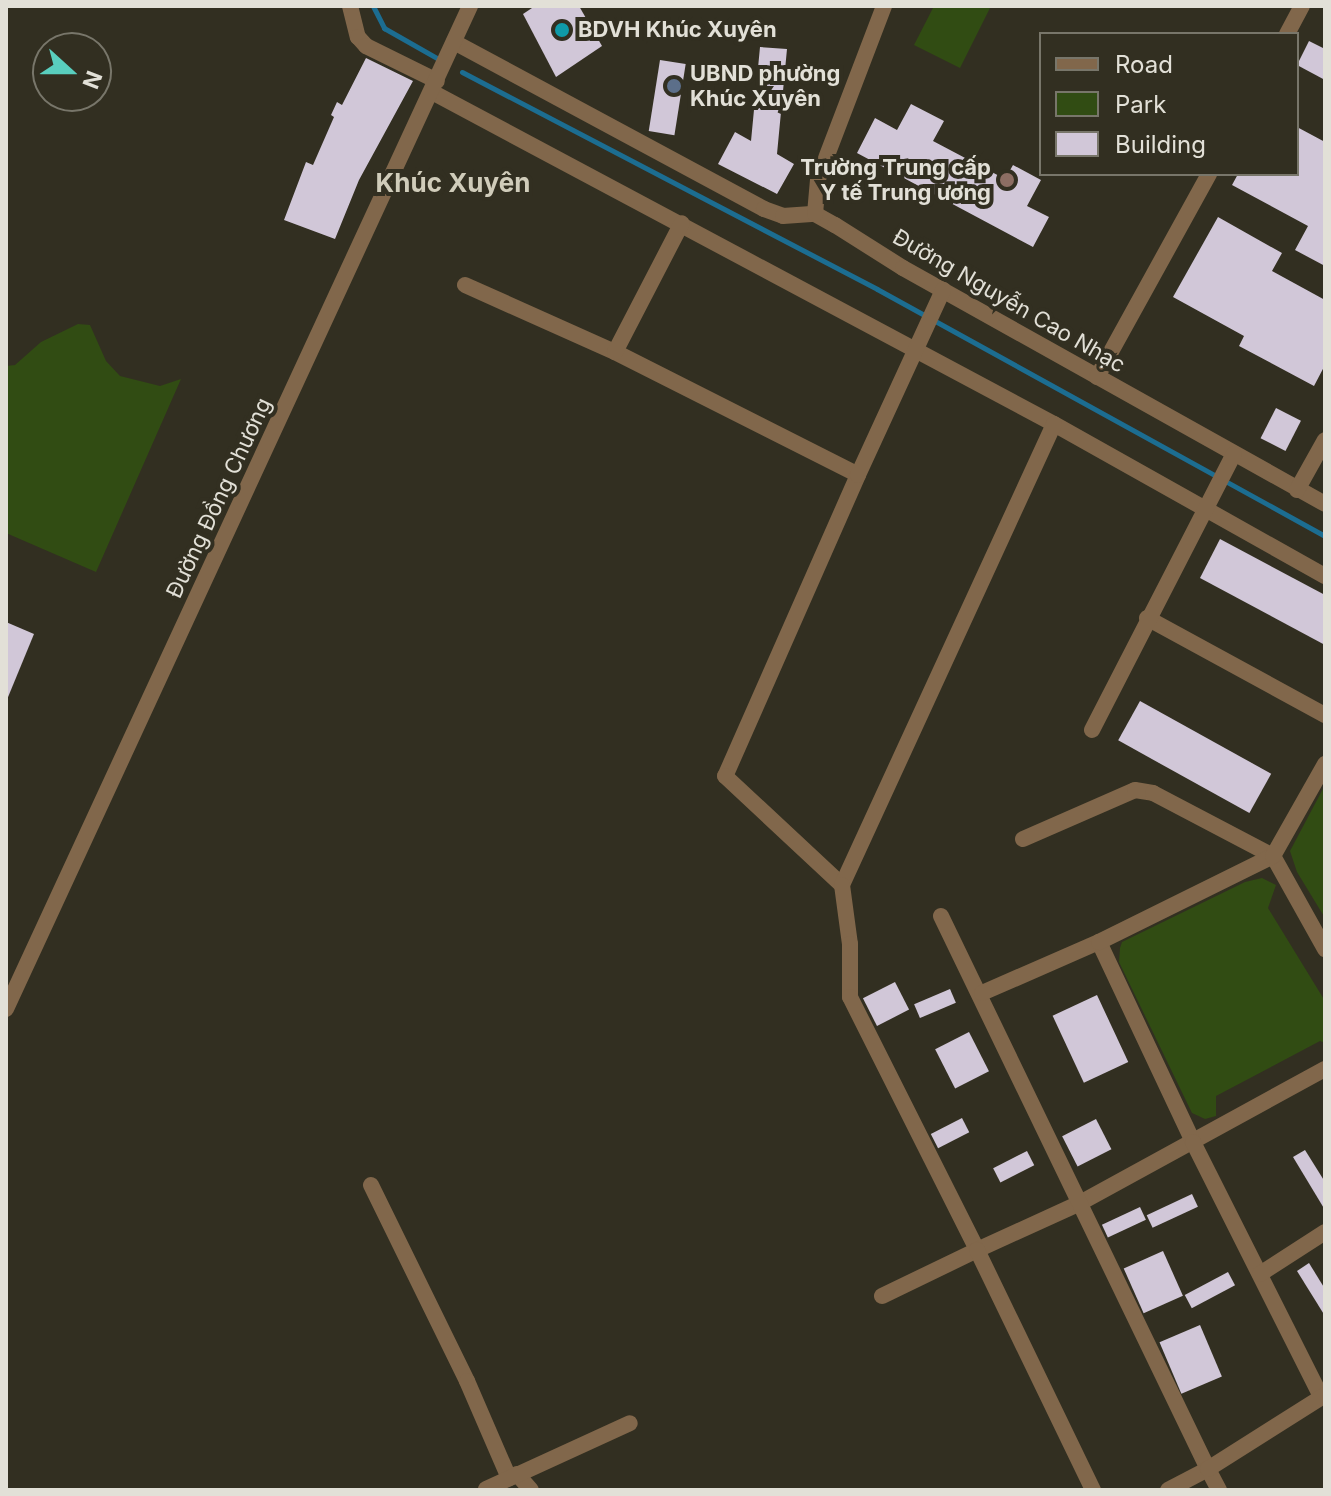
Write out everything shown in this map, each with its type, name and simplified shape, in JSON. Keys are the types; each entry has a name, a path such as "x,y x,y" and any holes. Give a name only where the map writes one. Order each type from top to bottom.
{"street":[{"path":"350,6 358,37 366,46 436,82 682,223 917,344 1054,424 1207,503 1325,576"},
{"name":"Đường Đồng Chương","path":"6,1009 470,6"},
{"path":"815,214 818,179 884,6"},
{"path":"1288,32 1302,6"},
{"name":"Đường Nguyễn Cao Nhạc","path":"451,49 764,209 783,216 815,214 940,296 1097,377 1230,460 1325,504"},
{"path":"1097,377 1208,176"},
{"path":"615,352 682,223"},
{"path":"465,285 615,352 858,475"},
{"path":"842,885 725,776 940,296"},
{"path":"1054,424 842,885 850,944 850,997 1093,1490"},
{"path":"1297,490 1325,440"},
{"path":"1092,730 1230,460"},
{"path":"1147,618 1325,715"},
{"path":"982,993 1099,942 1273,856 1325,764"},
{"path":"1023,839 1135,790 1162,797 1273,856 1325,949"},
{"path":"941,916 982,993 1219,1490"},
{"path":"1099,942 1193,1142 1323,1396 1208,1469 1168,1490"},
{"path":"882,1296 1080,1203 1325,1069"},
{"path":"371,1185 513,1476 531,1490"},
{"path":"1260,1274 1325,1232"},
{"path":"486,1489 630,1423"}],"green space":[{"path":"934,6 991,6 960,68 914,45"},
{"path":"78,324 90,325 106,361 120,376 160,386 181,379 96,572 6,533 6,366 15,365 41,342"},
{"path":"1325,785 1325,918 1297,872 1290,851"},
{"path":"1262,878 1276,885 1268,908 1325,1001 1325,1043 1320,1041 1216,1096 1216,1116 1205,1119 1192,1113 1119,962 1120,948 1122,942 1245,882"}],"building":[{"name":"BDVH Khúc Xuyên","path":"535,6 579,6 602,46 556,77 523,14"},
{"path":"1309,41 1325,49 1325,80 1299,66"},
{"path":"760,47 787,49 777,154 794,164 777,194 718,164 735,132 751,141"},
{"path":"366,58 413,81 359,180 335,239 284,220 306,162 313,165 334,117 331,115 337,102 342,105"},
{"path":"660,60 686,64 674,135 649,131"},
{"path":"911,104 944,121 933,141 1005,179 1013,165 1041,180 1027,206 1049,217 1033,247 857,153 875,118 897,130"},
{"path":"1299,128 1325,142 1325,266 1295,250 1308,226 1232,185 1237,176 1299,176"},
{"path":"1218,217 1282,253 1272,271 1325,300 1325,365 1314,386 1239,346 1244,336 1173,297"},
{"path":"1276,408 1301,421 1286,451 1261,438"},
{"path":"1220,539 1325,595 1325,645 1200,578"},
{"path":"6,622 34,634 6,702"},
{"path":"1140,701 1271,774 1249,813 1118,740"},
{"path":"895,982 909,1010 877,1026 863,998"},
{"path":"950,989 956,1003 920,1018 914,1004"},
{"path":"1097,995 1128,1062 1084,1083 1053,1016"},
{"path":"969,1032 989,1071 955,1088 935,1049"},
{"path":"962,1118 969,1132 938,1148 931,1134"},
{"path":"1096,1119 1111,1149 1078,1167 1062,1136"},
{"path":"1305,1150 1325,1182 1325,1210 1293,1157"},
{"path":"1027,1151 1034,1165 1000,1183 993,1168"},
{"path":"1192,1194 1198,1207 1153,1228 1147,1215"},
{"path":"1140,1207 1146,1220 1108,1237 1102,1225"},
{"path":"1163,1251 1183,1296 1144,1313 1124,1268"},
{"path":"1309,1263 1325,1289 1325,1316 1297,1271"},
{"path":"1228,1272 1235,1285 1192,1308 1185,1295"},
{"path":"1200,1325 1222,1377 1181,1394 1159,1342"}],"waterway":[{"path":"373,6 384,28 442,61"},
{"path":"462,72 877,289 1325,536"}],"place":[{"name":"BDVH Khúc Xuyên","path":"562,30"},
{"name":"UBND phường Khúc Xuyên","path":"674,86"},
{"name":"Trường Trung cấp Y tế Trung ương","path":"1007,180"}],"district":[{"name":"Khúc Xuyên","path":"453,183"}]}
